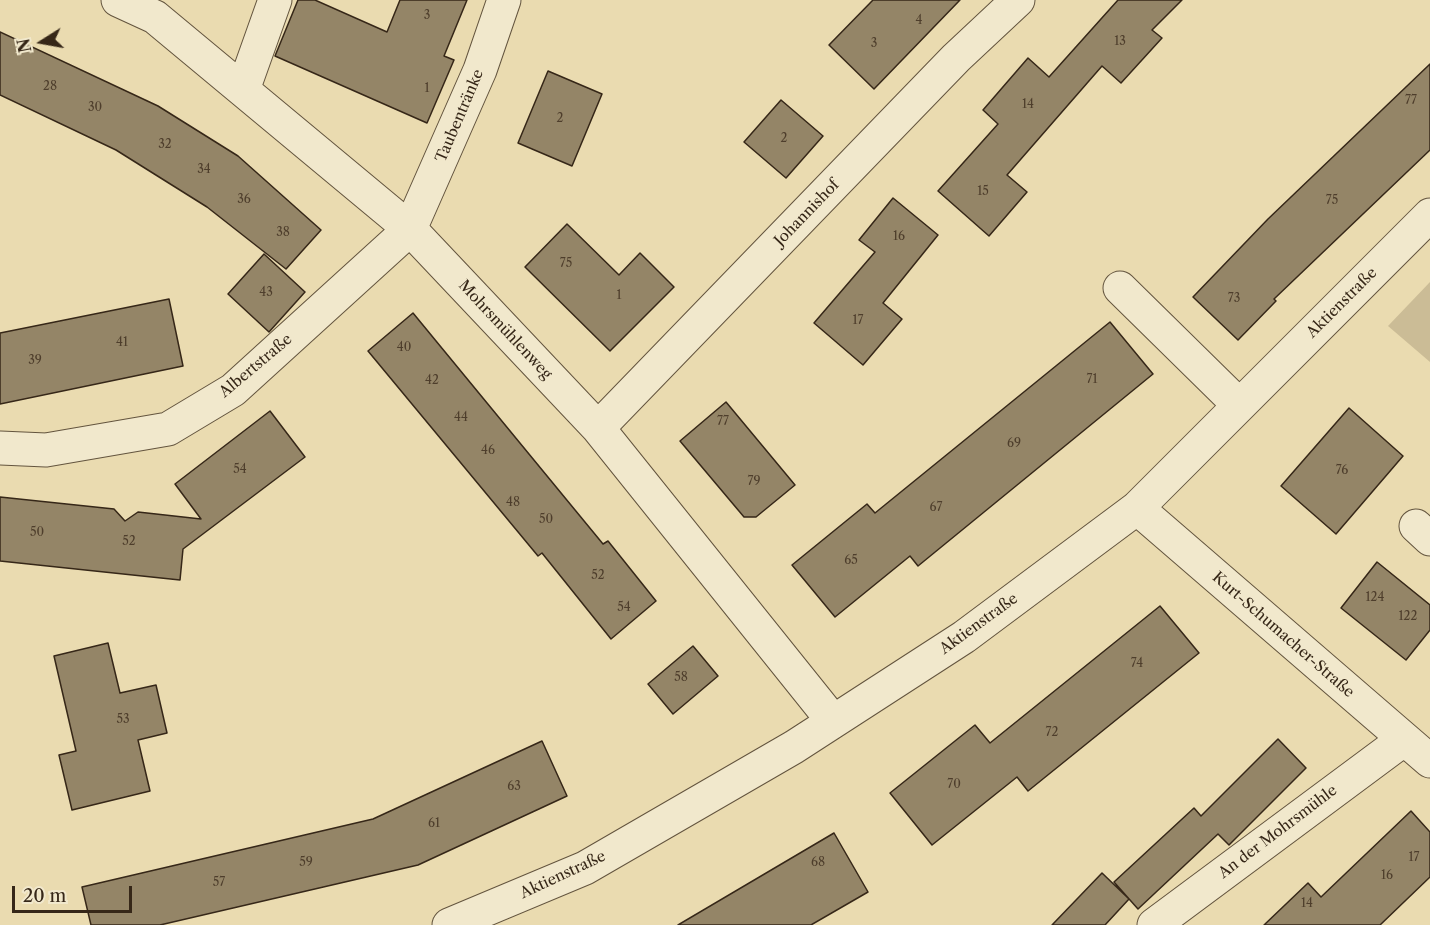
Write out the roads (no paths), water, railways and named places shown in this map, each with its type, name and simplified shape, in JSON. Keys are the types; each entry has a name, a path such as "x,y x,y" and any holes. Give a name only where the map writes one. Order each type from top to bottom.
{"street":[{"name":"Mohrsmühlenweg","path":"118,0 155,17 410,229 598,428 833,721"},
{"path":"243,90 275,0"},
{"name":"Taubentränke","path":"410,229 480,70 504,0"},
{"name":"Johannishof","path":"598,428 948,67 1018,0"},
{"name":"Aktienstraße","path":"449,925 585,868 794,747 964,638 1137,508 1430,215"},
{"name":"Albertstraße","path":"0,448 46,450 168,429 233,390 410,229"},
{"path":"1120,288 1239,405"},
{"name":"Kurt-Schumacher-Straße","path":"1137,508 1430,761"},
{"name":"An der Mohrsmühle","path":"1154,925 1403,740"}]}
